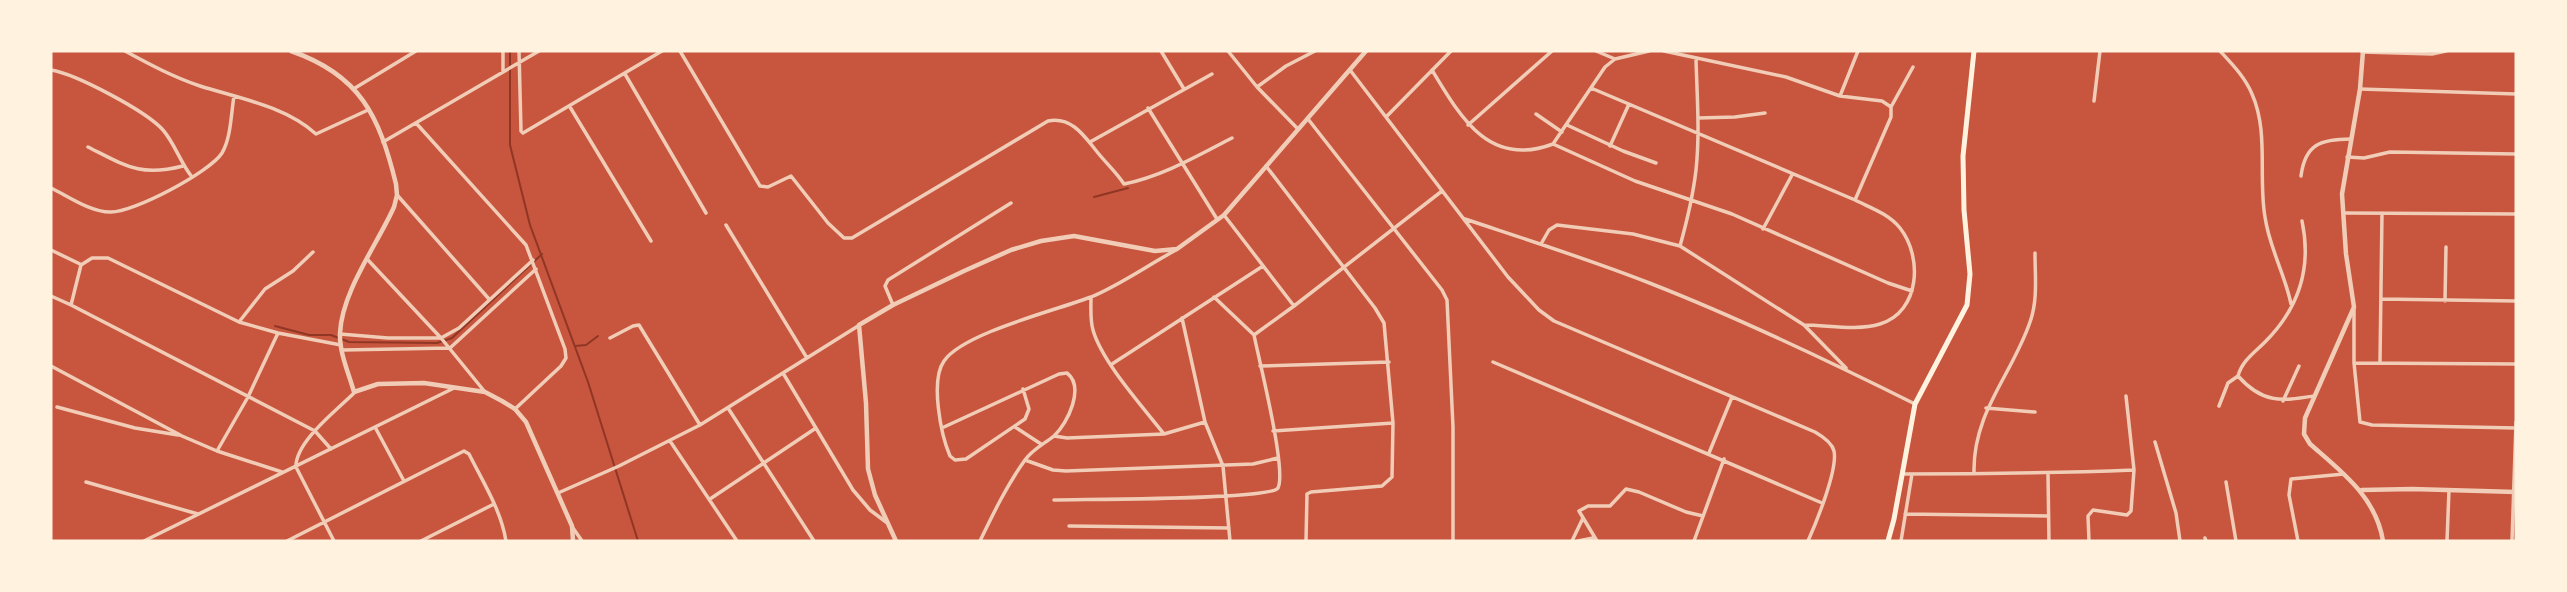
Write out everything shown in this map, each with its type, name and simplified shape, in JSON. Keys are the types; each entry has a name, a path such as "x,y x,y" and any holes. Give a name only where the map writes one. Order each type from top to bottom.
{"main road":[{"path":"1888,541 1915,404 1967,305 1970,274 1964,210 1963,156 1974,51"}],"street":[{"path":"125,51 171,75 267,107 306,126 316,134 369,110"},
{"path":"291,51 325,64 355,88 369,110 383,142 397,195 489,299"},
{"path":"398,51 403,59"},
{"path":"355,88 416,51"},
{"path":"503,51 504,71"},
{"path":"519,51 521,132 525,133 662,51"},
{"path":"383,142 539,51"},
{"path":"680,51 760,186 765,188 792,176 828,223 848,239 1048,121 1068,123 1081,132 1124,184 1183,164 1232,138"},
{"path":"1161,51 1184,89"},
{"path":"1228,51 1257,87 1297,128"},
{"path":"1257,87 1286,66 1315,51"},
{"path":"1023,389 1028,414 1015,428 966,459 955,460 950,456 937,390 938,373 944,360 959,347 1023,319 1091,297 1177,248 1218,221 1366,51"},
{"path":"1387,116 1451,51"},
{"path":"1468,125 1552,51"},
{"path":"1596,51 1615,59"},
{"path":"1432,70 1468,125 1482,137 1507,149 1536,150 1553,144 1605,67 1615,59 1649,51"},
{"path":"1664,51 1786,77 1840,96 1882,101 1891,107"},
{"path":"1680,246 1692,198 1698,135 1692,51"},
{"path":"1840,96 1858,51"},
{"path":"2094,101 2100,51"},
{"path":"2220,51 2246,82 2253,96 2262,137 2261,177 2265,218 2288,285 2291,304"},
{"path":"2446,51 2432,54 2362,52 2360,89 2347,157 2342,212 2354,307 2358,419 2363,424 2372,425 2516,426 2512,541"},
{"path":"1855,200 1891,117 1891,107 1913,67"},
{"path":"51,70 89,84 152,120 167,135 183,166 192,177"},
{"path":"1350,70 1523,295 1538,310 1554,321 1826,439 1834,451 1833,469 1819,517 1808,541"},
{"path":"625,74 706,213"},
{"path":"1090,142 1212,74"},
{"path":"1591,88 1855,200 1887,216 1901,230 1913,256 1914,278 1912,291 1904,307 1879,324 1804,325"},
{"path":"2360,89 2516,94"},
{"path":"51,188 91,208 111,213 127,210 153,199 215,162 223,152 234,96"},
{"path":"1610,146 1629,104"},
{"path":"570,107 651,241"},
{"path":"1148,108 1218,221"},
{"path":"1698,118 1765,113"},
{"path":"1536,114 1562,132"},
{"path":"1306,118 1394,228 1447,300 1453,427 1453,541"},
{"path":"416,123 526,245 565,349 566,358 561,366 514,409"},
{"path":"1567,125 1610,146 1656,163"},
{"path":"2301,176 2305,159 2317,144 2329,140 2351,139"},
{"path":"1553,144 1635,181 1692,198 1861,269 1888,284 1912,291"},
{"path":"88,147 145,171 160,172 183,166"},
{"path":"2347,157 2374,157 2390,152 2516,154"},
{"path":"1265,165 1381,317 1389,362 1393,424 1393,473 1390,481 1382,486 1309,493 1306,497 1306,541"},
{"path":"1763,229 1792,174"},
{"path":"1254,335 1442,191"},
{"path":"354,392 341,341 344,312 352,289 397,195"},
{"path":"893,306 885,286 888,280 1011,203"},
{"path":"2342,212 2516,214"},
{"path":"2379,363 2382,214"},
{"path":"1224,215 1294,306"},
{"path":"1463,218 1686,298 1847,370 1915,404"},
{"path":"2219,406 2228,383 2238,376 2246,360 2282,323 2299,292 2305,275 2306,249 2302,221"},
{"path":"726,225 807,358"},
{"path":"1541,244 1549,230 1557,225 1633,234 1680,246 1804,325 1847,370"},
{"path":"558,493 700,425 893,306 1011,250 1041,240 1074,236 1155,251 1177,248"},
{"path":"2445,301 2446,247"},
{"path":"51,250 81,265"},
{"path":"239,322 265,289 293,271 313,252"},
{"path":"1974,472 1976,440 1986,408 2031,322 2036,302 2035,253"},
{"path":"71,305 81,265 97,257 113,260 239,322 278,334 341,341 445,343 534,264"},
{"path":"368,260 445,343 485,392 514,409 532,433 572,526 582,541"},
{"path":"445,343 489,299 534,264"},
{"path":"1112,365 1263,266"},
{"path":"51,296 315,431 331,449"},
{"path":"1091,297 1094,333 1112,365 1164,434"},
{"path":"1054,500 1226,497 1269,494 1276,490 1279,485 1278,458 1254,335 1214,297"},
{"path":"2381,299 2516,301"},
{"path":"2354,307 2305,418 2304,434 2310,444 2361,490 2376,518 2383,541"},
{"path":"1182,318 1205,422 1223,466 1230,541"},
{"path":"610,338 639,325 700,425"},
{"path":"859,326 866,403 868,469 886,522 896,541"},
{"path":"217,451 248,397 278,334"},
{"path":"341,341 388,338 445,343"},
{"path":"1260,366 1389,362"},
{"path":"1493,362 1822,503"},
{"path":"2354,363 2516,364"},
{"path":"51,366 183,436 217,451 284,473"},
{"path":"2283,401 2299,366"},
{"path":"783,373 853,490 870,510 886,522"},
{"path":"943,427 1059,374 1068,373 1074,380 1072,406 1054,436 1024,460 980,541"},
{"path":"2238,376 2267,397 2283,401 2314,396"},
{"path":"334,541 296,467 299,451 354,392 378,384 405,383 485,392"},
{"path":"144,541 456,387"},
{"path":"2089,541 2088,516 2093,510 2127,515 2130,513 2134,470 2126,396"},
{"path":"1709,453 1732,397"},
{"path":"57,407 135,428 183,436"},
{"path":"728,408 814,541"},
{"path":"1986,408 2035,412"},
{"path":"1054,436 1067,438 1164,434 1205,422"},
{"path":"1273,431 1393,424"},
{"path":"375,427 404,481"},
{"path":"710,499 816,428"},
{"path":"1015,428 1041,444"},
{"path":"670,441 737,541"},
{"path":"2155,442 2176,513 2180,541"},
{"path":"287,541 460,452 467,452 494,504 506,541"},
{"path":"1024,460 1053,470 1223,466 1253,464 1278,458"},
{"path":"1694,541 1724,459"},
{"path":"1902,474 2048,474 2134,470"},
{"path":"1901,541 1913,474"},
{"path":"2048,474 2049,541"},
{"path":"2298,541 2289,495 2291,479 2345,474"},
{"path":"86,482 198,514"},
{"path":"2226,482 2236,541"},
{"path":"1583,517 1575,541 1595,539 1583,517 1579,511 1588,506 1610,506 1626,489 1703,516"},
{"path":"2361,490 2515,492"},
{"path":"2447,541 2449,490"},
{"path":"421,541 494,504"},
{"path":"1905,514 2048,516"},
{"path":"572,526 573,541"},
{"path":"1069,526 1229,528"}],"waterway":[{"path":"510,51 510,145 530,225 588,382 638,541"},
{"path":"1094,197 1128,188"},
{"path":"275,326 309,335 331,335 349,342 437,343 452,338 542,254"},
{"path":"575,346 586,345 598,336"}]}
